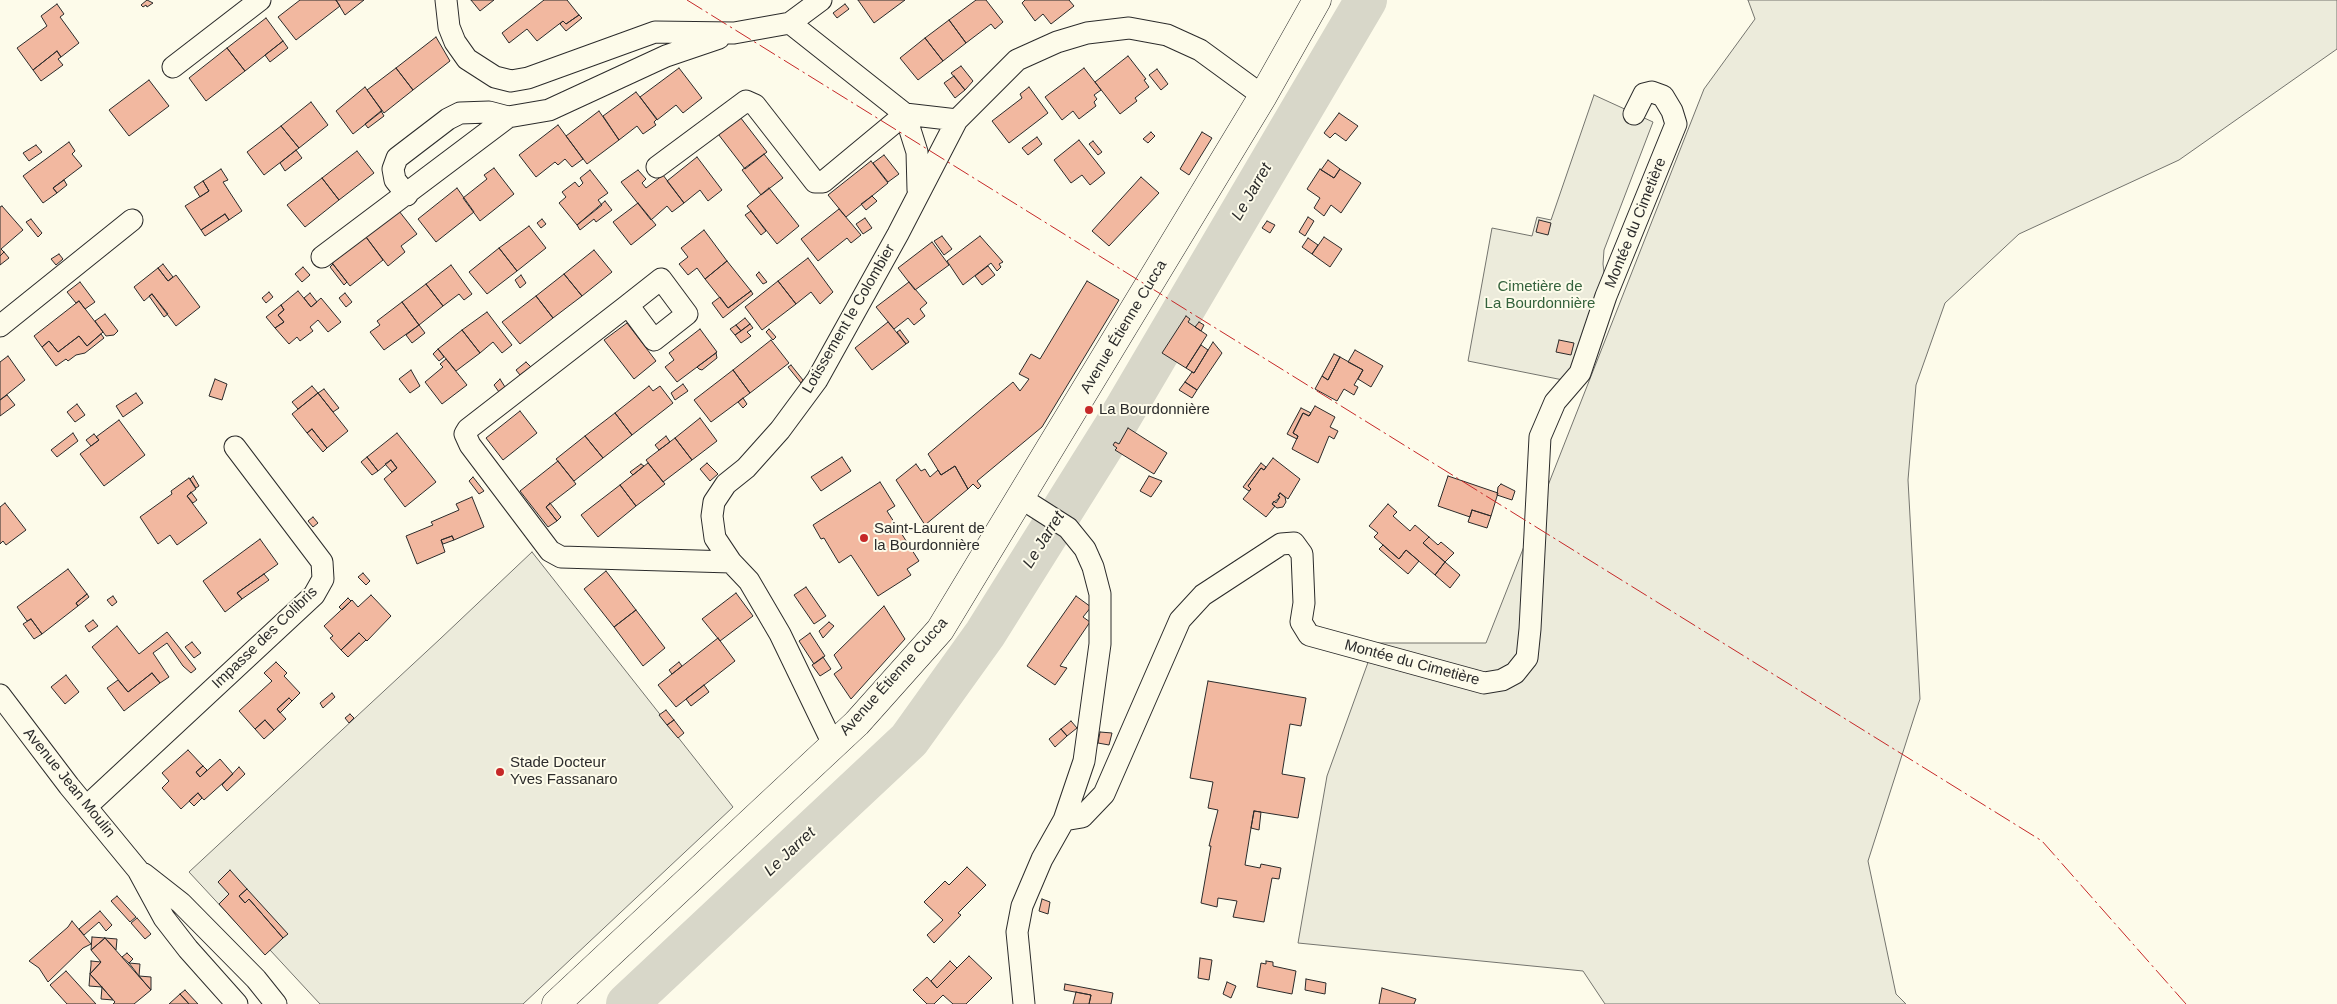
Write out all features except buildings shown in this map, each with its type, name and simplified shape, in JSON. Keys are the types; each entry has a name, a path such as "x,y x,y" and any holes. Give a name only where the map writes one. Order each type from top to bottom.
{"main road":[{"name":"Avenue Étienne Cucca","path":"556,1004 857,723 940,630 1030,504 1317,0"}],"street":[{"path":"173,67 260,0"},
{"path":"446,0 449,26 455,42 467,59 494,77 511,81 528,78 655,32 734,33"},
{"path":"407,195 395,180 393,169 397,158 448,118 460,113 489,112 508,117 549,110 666,56 734,33 790,23 821,0"},
{"path":"790,23 905,114 957,120"},
{"name":"Lotissement le Colombier","path":"833,744 780,634 749,581 731,562 715,538 712,516 714,502 726,484 746,468 780,430 817,380 898,234 957,120 1017,60 1057,42 1087,33 1129,28 1167,35 1200,50 1263,96"},
{"name":"Montée du Cimetière","path":"1064,820 1082,817 1104,794 1180,620 1203,594 1281,544 1294,543 1302,554 1304,603 1301,622 1309,635 1484,684 1502,680 1515,673 1527,658 1540,437 1555,402 1580,373 1606,296 1676,124 1672,111 1662,96 1652,92 1644,94 1634,114"},
{"path":"658,167 746,102 755,105 816,182 822,182 905,114"},
{"name":"Lotissement le Colombier","path":"905,114 917,152 918,193"},
{"path":"322,257 407,195 508,117"},
{"path":"0,326 132,220"},
{"path":"628,305 468,429 466,434 470,445 550,551 561,557 731,562"},
{"name":"Impasse des Colibris","path":"87,806 314,595 323,579 322,562 235,447"},
{"path":"1024,1004 1017,932 1022,906 1042,858 1064,820 1084,761 1100,644 1100,594 1093,567 1085,550 1068,528 1030,504"},
{"name":"Avenue Jean Moulin","path":"0,694 7,717 87,806 138,870 164,918 188,949 237,1004"},
{"name":"Avenue Jean Moulin","path":"138,870 181,903 208,929 276,1004"},
{"path":"188,949 208,929"}],"green space":[{"path":"1748,0 2337,0 2337,49 2179,160 2019,234 1945,303 1916,385 1908,480 1920,699 1868,861 1896,994 1906,1004 1605,1004 1583,971 1298,943 1327,776 1375,643 1486,643 1704,89 1755,19"},
{"name":"Cimetière de La Bourdonnière","path":"1594,95 1653,122 1604,250 1605,280 1574,371 1563,380 1468,361 1492,228 1532,236 1537,217 1551,220"},
{"name":"Stade Docteur Yves Fassanaro","path":"532,552 733,807 523,1004 320,1004 270,950 265,954 189,872"}],"waterway":[{"name":"Le Jarret","path":"627,1004 909,740 985,634 1114,428 1366,0"}],"power":[{"path":"687,0 2042,841 2186,1004"}],"place":[{"name":"La Bourdonnière","path":"1089,410"},
{"name":"Saint-Laurent de la Bourdonnière","path":"864,538"},
{"name":"Stade Docteur Yves Fassanaro","path":"500,772"}]}
